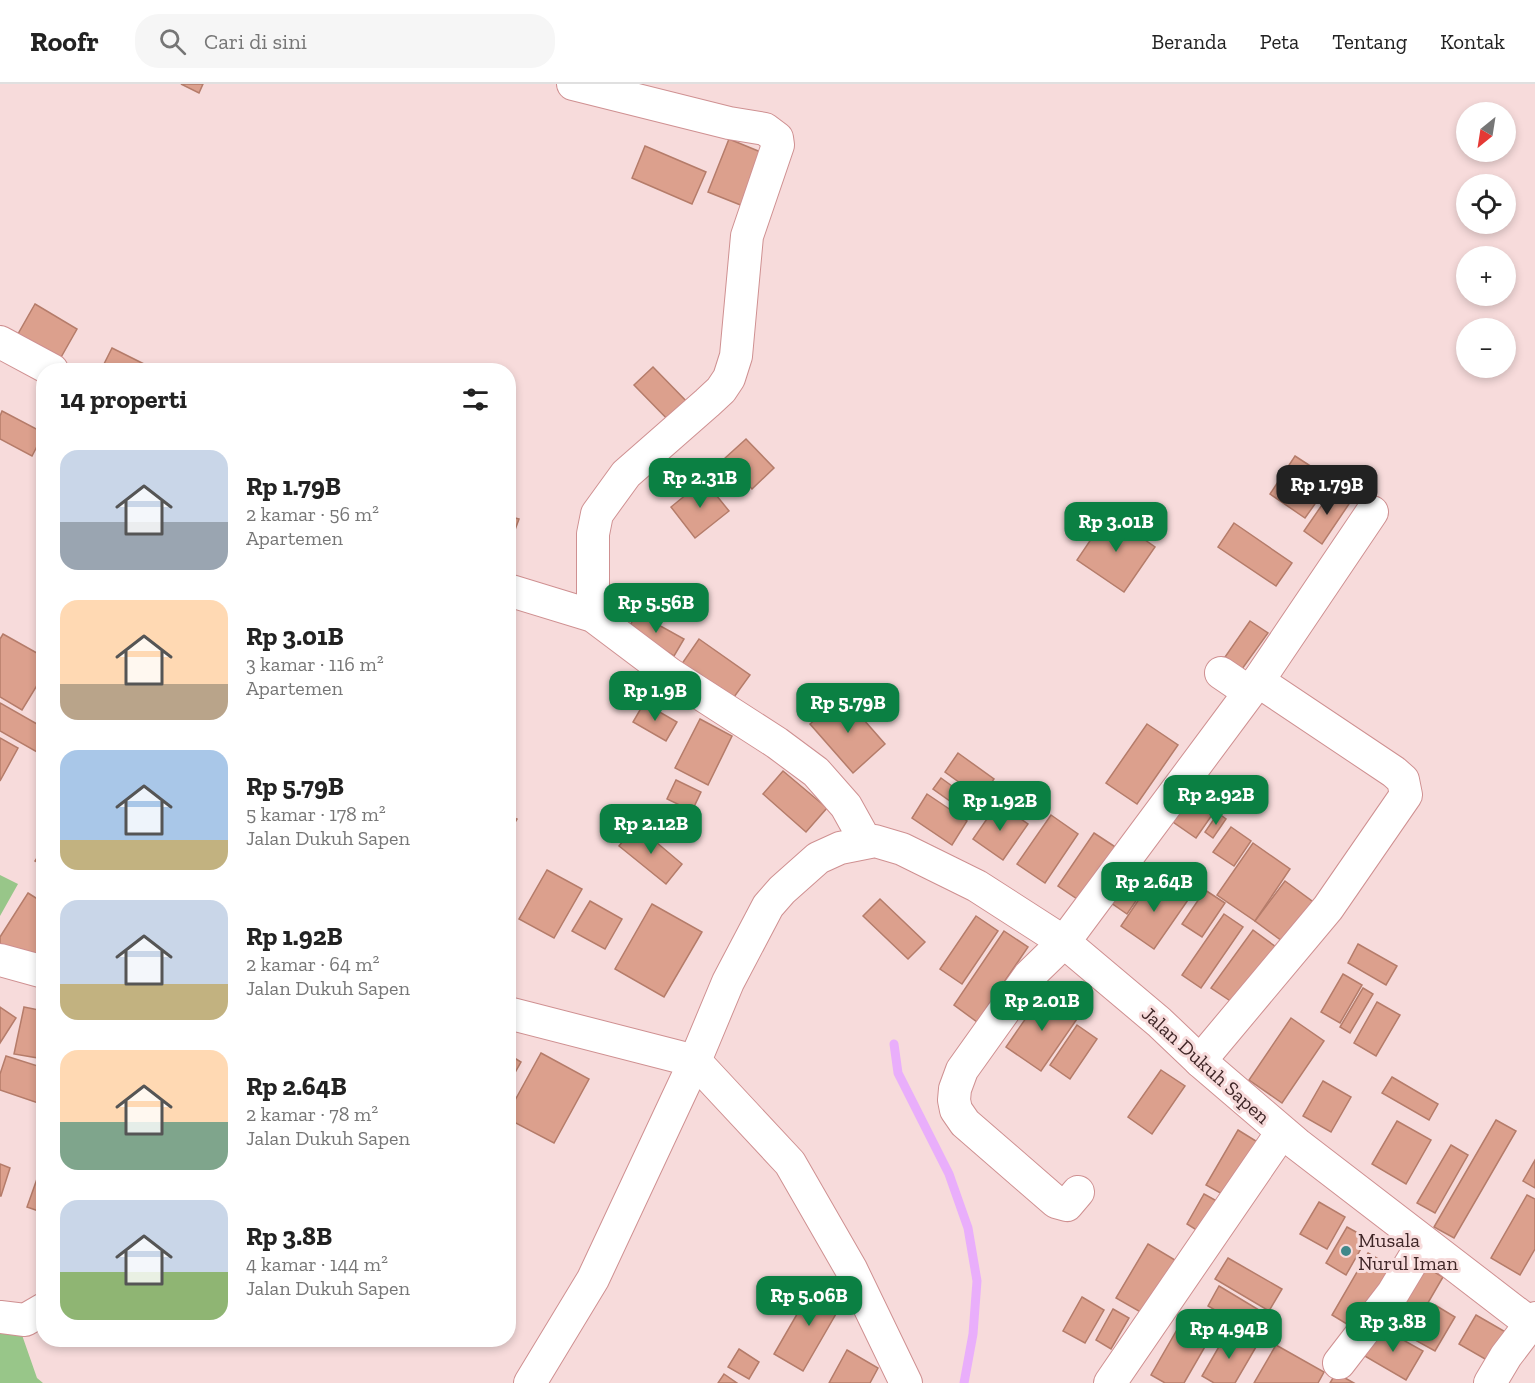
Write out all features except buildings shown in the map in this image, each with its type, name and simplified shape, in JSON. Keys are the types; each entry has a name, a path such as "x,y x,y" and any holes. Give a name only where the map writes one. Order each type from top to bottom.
{"street":[{"path":"573,84 729,123 765,129 777,138 778,145 747,236 736,356 729,378 721,390 626,474 597,514 593,534 593,616"},
{"path":"0,342 39,363"},
{"path":"1078,1192 1066,1205 1056,1202 965,1123 956,1110 954,1100 957,1082 970,1058 1029,976 1064,942 1254,686 1372,512"},
{"path":"516,592 593,616 670,674 777,743 816,772 846,806 866,842"},
{"path":"1200,1061 1328,908 1406,795 1403,780 1394,772 1254,686 1221,673"},
{"name":"Jalan Dukuh Sapen","path":"530,1383 593,1279 695,1061 728,982 768,906 782,890 818,858 840,848 875,841 902,849 977,886 1064,942 1159,1022 1282,1132 1423,1243 1534,1324"},
{"path":"0,960 36,970"},
{"path":"516,1015 695,1061 790,1163 851,1269 906,1383"},
{"path":"1110,1383 1282,1132"},
{"path":"1339,1363 1393,1293 1423,1243"},
{"path":"0,1317 24,1320 36,1313"},
{"path":"1490,1383 1506,1356 1534,1324"}],"green space":[{"path":"0,875 18,884 0,916"},
{"path":"0,1330 22,1335 37,1378 43,1383 0,1383"}],"waterway":[{"path":"894,1044 898,1073 949,1174 968,1228 977,1281 973,1334 964,1383"}],"place":[{"name":"Musala Nurul Iman","path":"1346,1251"}]}
